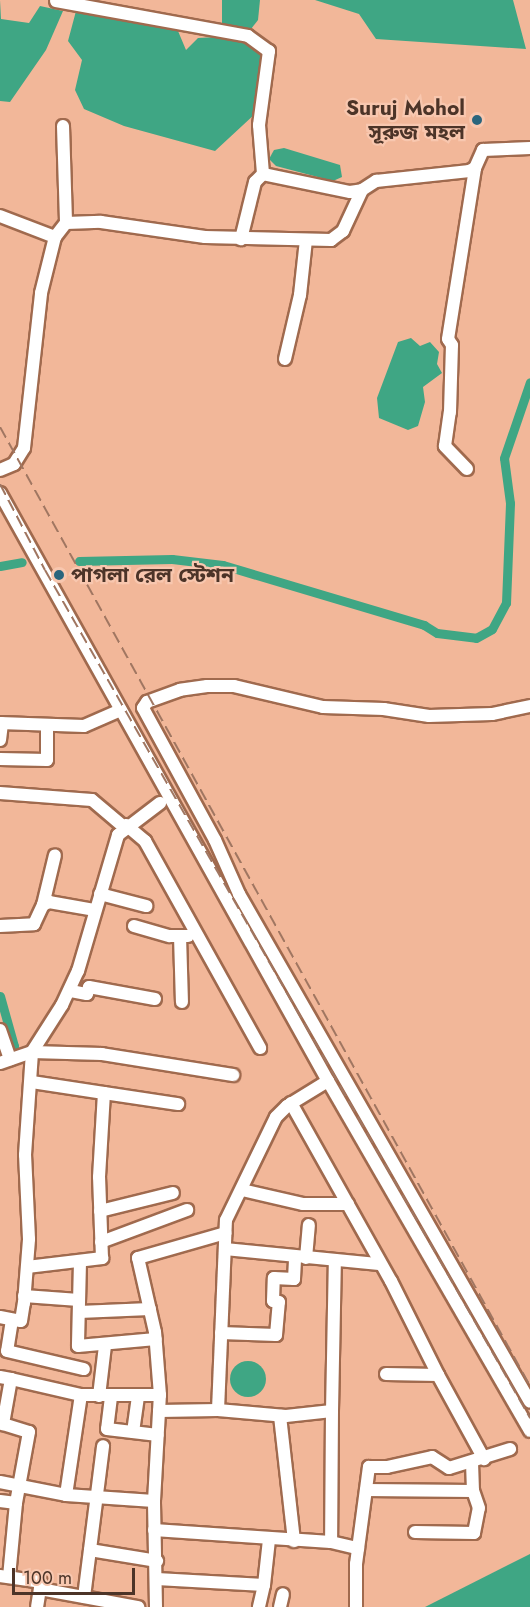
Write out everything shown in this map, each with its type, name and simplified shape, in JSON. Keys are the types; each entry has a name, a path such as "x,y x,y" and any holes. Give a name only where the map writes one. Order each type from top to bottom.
{"street":[{"path":"56,1 248,36 262,43 269,51 259,125 263,174 255,182 241,239"},
{"path":"0,470 14,464 24,448 41,293 55,237 66,223 63,126"},
{"path":"466,469 445,446 450,412 452,345 448,339 475,168 483,150 530,148"},
{"path":"263,174 350,192 362,190 376,181 393,177 431,176 475,168"},
{"path":"66,223 101,222 241,239 306,240 338,237 362,190"},
{"path":"0,216 55,237"},
{"path":"285,358 300,295 306,240"},
{"path":"0,494 328,1081 530,1431"},
{"path":"530,706 492,714 429,716 384,709 323,707 234,686 180,690 144,704 215,840 238,894 530,1402"},
{"path":"0,740 1,723 84,726 121,710"},
{"path":"0,759 47,760 48,725"},
{"path":"0,793 92,800 145,841 260,1048"},
{"path":"84,1370 8,1352 6,1318 21,1320 27,1267 25,1155 32,1082 32,1052 71,991 114,842 125,826 160,802"},
{"path":"0,926 34,924 43,905 55,855"},
{"path":"100,894 146,906"},
{"path":"43,905 49,902 96,910"},
{"path":"134,926 180,936 198,936"},
{"path":"180,936 182,1002"},
{"path":"71,991 87,994 89,987 154,999"},
{"path":"1,1034 6,1059 32,1052 102,1054 233,1075"},
{"path":"218,1410 226,1220 276,1117 291,1103 328,1081"},
{"path":"32,1082 178,1104"},
{"path":"27,1267 102,1258 100,1211 104,1093"},
{"path":"291,1103 348,1204 438,1375 478,1462 473,1491 479,1508 474,1533 415,1532"},
{"path":"242,1190 303,1204 348,1204"},
{"path":"100,1211 173,1193"},
{"path":"101,1242 187,1210"},
{"path":"221,1333 276,1335 279,1302 273,1300 274,1278 294,1280 309,1225"},
{"path":"156,1607 158,1561 153,1501 160,1395 156,1339 138,1258 225,1233"},
{"path":"225,1249 379,1264"},
{"path":"332,1542 335,1260"},
{"path":"80,1262 78,1346 105,1346 156,1339"},
{"path":"24,1296 79,1306 150,1309"},
{"path":"105,1346 107,1429 158,1435"},
{"path":"386,1374 438,1375"},
{"path":"37,1607 41,1582 5,1577 17,1485 29,1432 3,1424 6,1378 81,1395 138,1397 160,1395"},
{"path":"66,1495 81,1395"},
{"path":"134,1432 138,1397"},
{"path":"159,1411 218,1410 280,1416 332,1411"},
{"path":"280,1416 294,1541"},
{"path":"84,1598 103,1446"},
{"path":"356,1607 358,1548 370,1466 387,1467 432,1457 449,1468 478,1462 510,1449"},
{"path":"0,1482 66,1495 153,1501"},
{"path":"366,1490 473,1491"},
{"path":"0,1501 16,1503"},
{"path":"154,1530 269,1540 332,1542 358,1548"},
{"path":"259,1607 269,1540"},
{"path":"90,1550 158,1561"},
{"path":"157,1579 264,1584"},
{"path":"40,1589 138,1607"},
{"path":"280,1607 283,1594"}],"shaded area":[{"path":"0,0 1,19 29,23 40,6 63,11 46,50 10,102 0,101"},
{"path":"222,0 260,0 258,20 248,33 222,28"},
{"path":"315,0 513,0 526,49 376,39 359,14"},
{"path":"76,11 171,28 178,31 186,50 198,38 217,37 240,40 264,51 256,113 215,151 124,126 84,109 75,90 82,60 68,41"},
{"path":"284,148 340,165 342,177 333,181 276,166 269,159 274,150"},
{"path":"411,338 420,346 430,342 439,352 437,364 442,373 423,387 425,402 418,426 408,430 379,418 377,398 398,342"},
{"path":"248,1361 261,1366 266,1379 261,1392 248,1397 235,1392 230,1379 235,1366"},
{"path":"530,1554 530,1607 425,1607"}],"waterway":[{"path":"79,561 172,559 223,565 424,625 437,633 476,638 492,629 506,603 510,503 504,458 530,382"},
{"path":"0,566 22,562"},
{"path":"0,996 14,1046 0,1050"}],"railway":[{"path":"0,427 530,1386"},
{"path":"0,484 45,570 530,1418"}],"place":[{"name":"Suruj Mohol সূরুজ মহল","path":"477,120"},
{"name":"পাগলা রেল স্টেশন","path":"59,575"}]}
